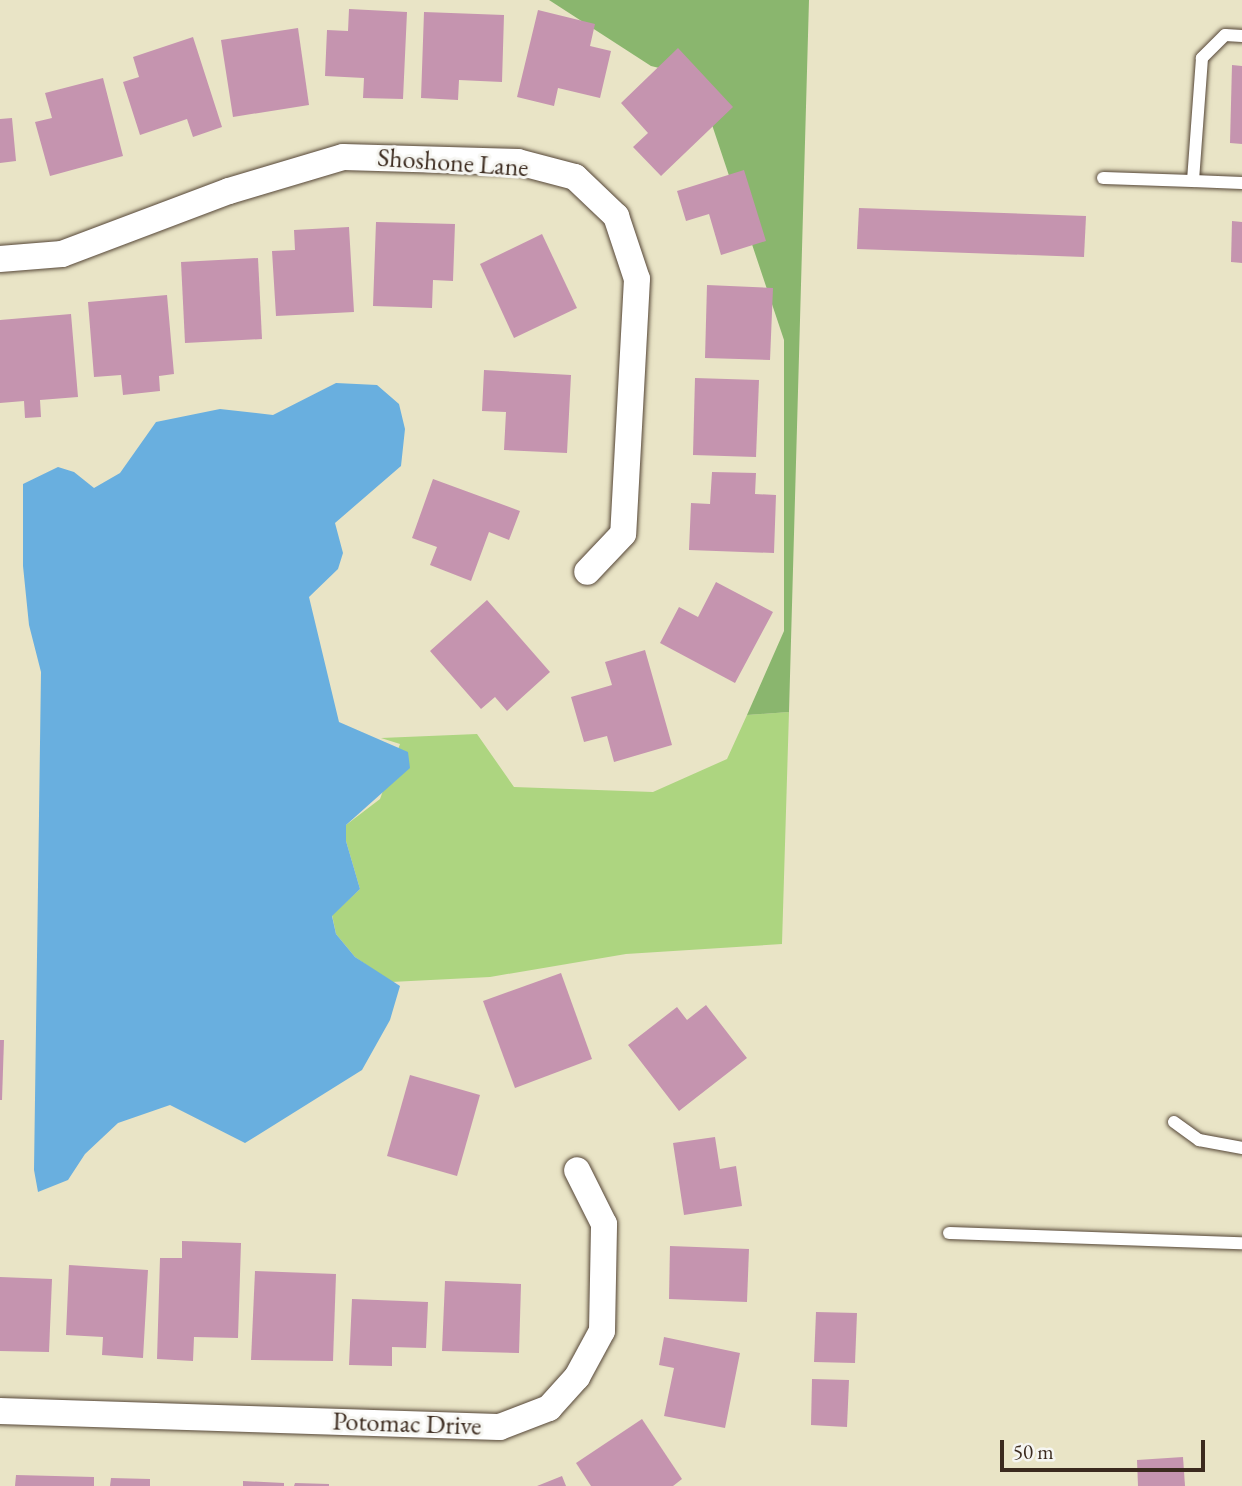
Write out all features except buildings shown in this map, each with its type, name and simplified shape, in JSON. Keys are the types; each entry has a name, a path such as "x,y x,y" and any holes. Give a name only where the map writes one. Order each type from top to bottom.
{"street":[{"name":"Shoshone Lane","path":"0,259 62,254 229,191 343,157 518,162 575,177 616,216 637,279 623,534 587,572"},
{"name":"Potomac Drive","path":"0,1411 500,1427 549,1408 578,1377 602,1331 604,1224 578,1170"}],"lane":[{"path":"1193,181 1202,58 1225,35 1242,36"},
{"path":"1103,178 1242,183"},
{"path":"1174,1122 1199,1140 1242,1148"},
{"path":"949,1233 1242,1243"}],"green space":[{"path":"549,0 809,0 789,712 747,715 784,631 784,340 696,77 651,66"},
{"path":"789,712 782,944 626,954 490,977 391,982 355,957 336,934 332,915 360,889 346,841 346,825 380,799 400,744 381,738 477,734 514,787 653,792 727,759 747,715"}],"water":[{"path":"336,383 377,385 399,404 405,429 401,466 335,523 343,553 338,569 309,597 339,722 408,752 410,768 346,825 346,841 360,889 332,916 336,934 355,957 400,986 390,1020 362,1070 245,1143 170,1105 118,1123 85,1154 68,1180 38,1192 34,1170 41,672 29,625 23,566 23,484 58,467 74,472 94,488 120,473 156,422 220,409 273,415"}]}
